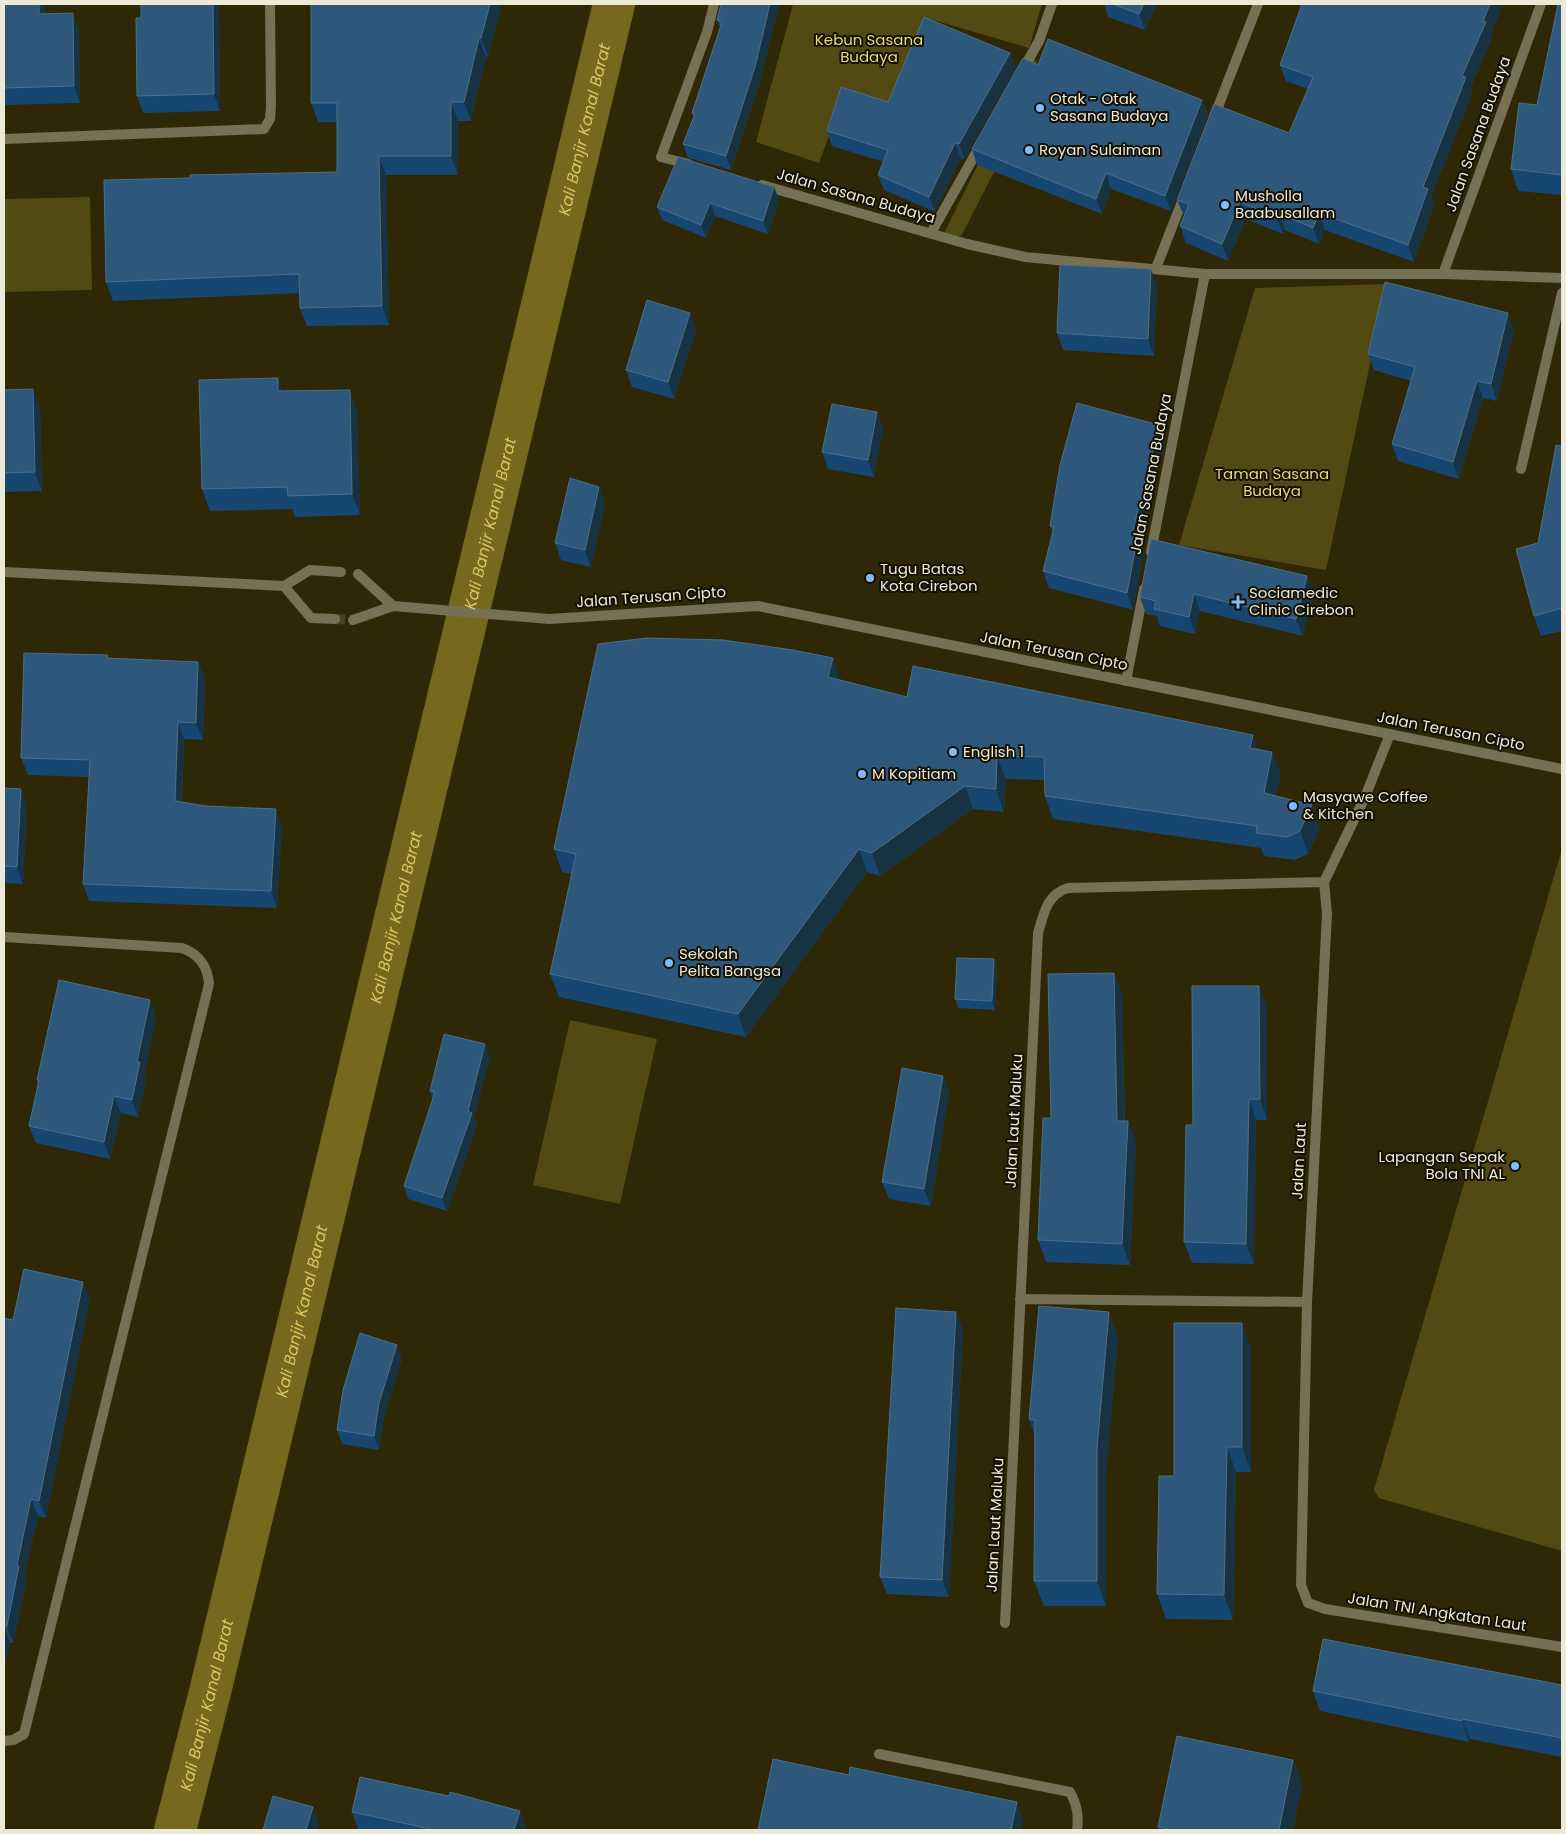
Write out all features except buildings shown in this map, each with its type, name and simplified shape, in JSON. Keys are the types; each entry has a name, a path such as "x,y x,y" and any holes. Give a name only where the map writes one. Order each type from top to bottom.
{"street":[{"path":"4,139 264,129 270,119 270,4"},
{"path":"698,167 661,157 707,32 714,4"},
{"path":"1014,85 1039,41 1052,4"},
{"path":"1208,132 1258,4"},
{"name":"Jalan Sasana Budaya","path":"1443,274 1541,4"},
{"path":"931,233 985,137"},
{"name":"Jalan Sasana Budaya","path":"754,183 967,244 1017,256 1205,274 1443,274 1562,278"},
{"path":"1156,268 1187,186"},
{"name":"Jalan Sasana Budaya","path":"1126,680 1205,274"},
{"path":"1521,469 1562,293"},
{"path":"4,572 284,586 310,570 341,572"},
{"path":"353,620 393,606 358,574"},
{"path":"284,586 311,618 336,619"},
{"name":"Jalan Terusan Cipto","path":"393,606 548,619 758,606 1562,769"},
{"path":"1324,882 1366,797 1390,734"},
{"name":"Jalan Laut Maluku","path":"1005,1623 1038,933 1050,900 1060,890 1068,888 1324,882"},
{"name":"Jalan Laut","path":"1308,1603 1301,1584 1307,1302 1327,914 1324,882"},
{"path":"4,937 182,948 190,951 204,964 208,972 208,984 24,1734 14,1740 4,1741"},
{"path":"1020,1299 1307,1302"},
{"name":"Jalan TNI Angkatan Laut","path":"1308,1603 1345,1613 1562,1647"},
{"path":"878,1754 1070,1792 1078,1810 1077,1830"}],"green space":[{"name":"Kebun Sasana Budaya","path":"793,4 1042,4 1029,48 923,17 901,112 846,88 819,163 756,142"},
{"path":"1033,53 1042,77 962,235 945,240 945,231"},
{"path":"90,197 92,290 4,292 4,199"},
{"name":"Taman Sasana Budaya","path":"1387,284 1326,570 1179,545 1255,288"},
{"name":"Lapangan Sepak Bola TNI AL","path":"1562,849 1562,1551 1379,1498 1374,1490"},
{"path":"570,1020 657,1039 620,1204 533,1185"}],"waterway":[{"name":"Kali Banjir Kanal Barat","path":"175,1830 211,1688 614,4"}],"tunnel":[{"path":"335,619 353,620"}],"place":[{"name":"Otak - Otak Sasana Budaya","path":"1040,108"},
{"name":"Royan Sulaiman","path":"1029,150"},
{"name":"Musholla Baabusallam","path":"1225,205"},
{"name":"Tugu Batas Kota Cirebon","path":"870,578"},
{"name":"Sociamedic Clinic Cirebon","path":"1238,602"},
{"name":"English 1","path":"953,752"},
{"name":"M Kopitiam","path":"862,774"},
{"name":"Masyawe Coffee & Kitchen","path":"1293,806"},
{"name":"Sekolah Pelita Bangsa","path":"669,963"},
{"name":"Lapangan Sepak Bola TNI AL","path":"1515,1166"}]}
